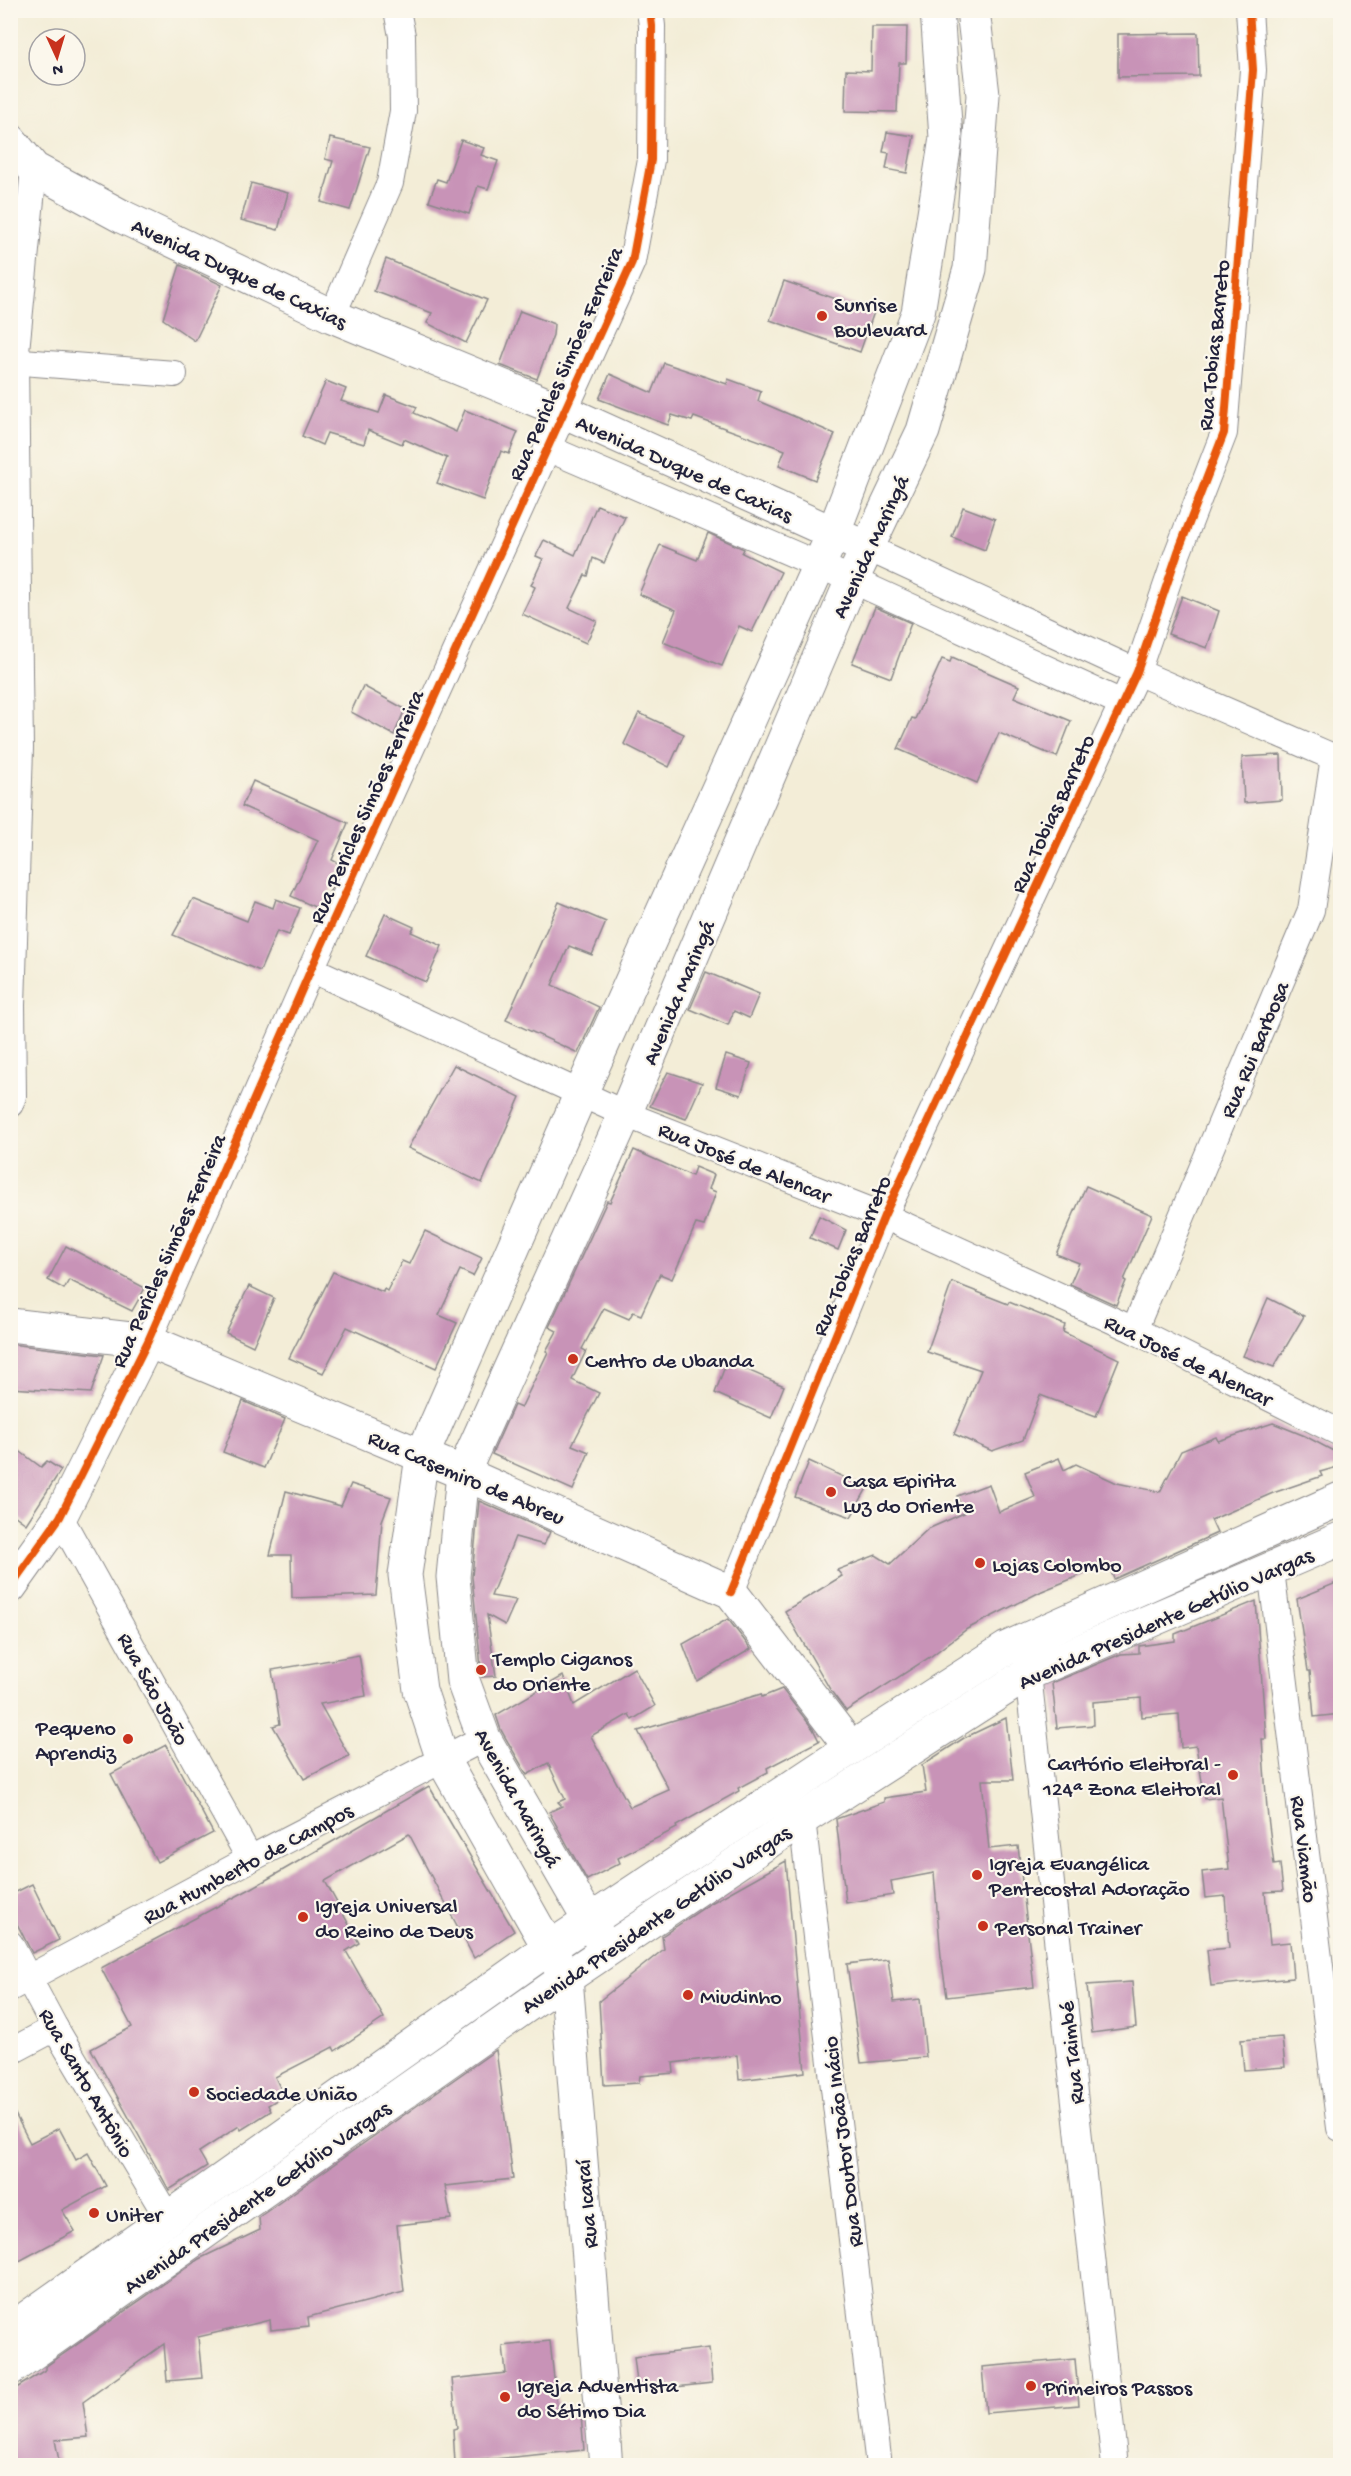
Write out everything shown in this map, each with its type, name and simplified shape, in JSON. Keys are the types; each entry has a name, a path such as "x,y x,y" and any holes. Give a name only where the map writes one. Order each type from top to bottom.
{"main road":[{"name":"Avenida Maringá","path":"549,1948 443,1760 420,1689 405,1575 422,1456 581,1093 833,534 918,313 946,138 937,10"},
{"name":"Avenida Maringá","path":"606,1951 483,1738 463,1681 453,1577 463,1473 625,1114 852,580 923,431 970,269 983,95 974,10"},
{"name":"Avenida Duque de Caxias","path":"10,140 34,170 123,217 332,316 563,411 868,548"},
{"name":"Rua Casemiro de Abreu","path":"10,1324 148,1341 463,1473 731,1592 851,1748"},
{"name":"Rua Pericles Simões Ferreira","path":"10,1587 60,1517 148,1341"},
{"name":"Avenida Presidente Getúlio Vargas","path":"10,2330 588,1921 1007,1648 1341,1499"},
{"name":"Avenida Presidente Getúlio Vargas","path":"10,2369 566,1978 802,1819 1029,1673 1341,1539"},
{"name":"Rua Icaraí","path":"549,1948 566,1978 606,2466"}],"street":[{"path":"332,316 390,183 403,111 402,36 396,10"},
{"name":"Rua Pericles Simões Ferreira","path":"148,1341 311,969 632,262 651,160 652,26 650,10"},
{"name":"Rua Tobias Barreto","path":"731,1592 884,1216 1137,672 1178,552 1224,433 1253,70 1249,10"},
{"path":"10,1104 13,1096 12,1005 20,748 13,361 34,170"},
{"path":"13,361 174,374"},
{"name":"Avenida Duque de Caxias","path":"547,448 819,565 1122,703"},
{"name":"Avenida Duque de Caxias","path":"868,548 1137,672 1337,759"},
{"name":"Rua Rui Barbosa","path":"1134,1330 1311,910 1337,759"},
{"name":"Rua José de Alencar","path":"311,969 625,1114 884,1216 1134,1330 1341,1433"},
{"name":"Rua São João","path":"60,1517 250,1859"},
{"name":"Rua Viamão","path":"1271,1570 1341,2128"},
{"name":"Rua Taimbé","path":"1022,1641 1029,1673 1115,2466"},
{"name":"Rua Humberto de Campos","path":"20,1982 483,1738"},
{"name":"Rua Doutor João Inácio","path":"802,1819 879,2466"},
{"name":"Rua Santo Antônio","path":"10,1944 20,1982 55,2028 168,2218"},
{"path":"10,2052 55,2028"}],"building":[{"path":"872,27 907,27 906,63 899,63 897,112 845,111 846,70 871,71"},
{"path":"1198,33 1199,76 1118,77 1118,34"},
{"path":"887,132 914,136 907,173 886,169 889,153 883,152"},
{"path":"330,138 370,147 350,210 321,202 333,161 325,159"},
{"path":"461,140 484,148 481,155 498,161 488,189 478,186 469,214 429,201 437,179 446,182"},
{"path":"251,183 288,193 278,230 241,220"},
{"path":"386,259 487,300 466,343 427,323 432,313 374,291"},
{"path":"180,265 222,285 195,341 163,319"},
{"name":"Sunrise Boulevard","path":"784,281 874,312 860,352 770,320"},
{"path":"520,311 554,324 553,335 537,379 500,365"},
{"path":"664,363 727,384 728,379 761,391 758,401 835,434 815,480 779,465 785,450 694,417 692,421 672,415 668,425 599,399 610,374 652,393"},
{"path":"326,381 346,389 341,401 379,413 386,395 417,407 414,413 456,432 465,410 518,432 509,454 501,451 483,500 437,483 447,458 404,439 402,444 368,430 364,444 327,433 322,445 302,436"},
{"path":"597,505 625,517 604,563 593,558 588,576 585,575 569,608 597,621 586,643 522,614 535,587 531,585 543,559 536,556 544,540 575,555"},
{"path":"963,507 995,519 985,550 952,537"},
{"path":"708,533 744,549 742,553 781,572 752,632 739,626 722,666 663,642 676,610 639,594 660,545 697,560"},
{"path":"1182,596 1219,611 1207,648 1168,634"},
{"path":"875,607 911,623 891,678 852,663"},
{"path":"952,657 1019,686 1014,697 1071,721 1057,757 999,733 977,783 898,749 912,718 915,719 942,659 950,662"},
{"path":"363,686 405,709 394,735 351,712"},
{"path":"639,713 684,734 669,767 624,744"},
{"path":"1281,755 1282,800 1244,803 1242,757"},
{"path":"253,781 348,823 332,860 342,865 321,910 291,896 318,840 242,806"},
{"path":"193,899 247,921 255,901 273,908 276,899 300,908 289,935 277,931 260,971 173,935"},
{"path":"559,902 606,922 592,955 569,946 552,985 599,1007 578,1053 506,1020"},
{"path":"385,914 414,927 411,932 442,946 426,982 366,956"},
{"path":"706,972 759,994 749,1018 734,1011 728,1025 690,1009"},
{"path":"726,1055 751,1063 741,1095 716,1087"},
{"path":"454,1065 520,1097 482,1183 408,1148"},
{"path":"668,1072 702,1083 686,1119 650,1106"},
{"path":"634,1150 692,1176 695,1167 714,1175 709,1189 716,1192 704,1226 696,1224 672,1279 660,1274 641,1315 633,1312 629,1319 604,1308 582,1349 586,1351 572,1380 599,1393 572,1445 589,1452 573,1490 492,1454 514,1405 521,1408 548,1352 546,1351 557,1331 549,1327 607,1201 610,1202"},
{"path":"1086,1186 1152,1215 1124,1280 1126,1281 1116,1305 1070,1284 1079,1263 1056,1254"},
{"path":"819,1216 846,1230 838,1250 810,1238"},
{"path":"425,1231 482,1258 473,1276 460,1270 439,1315 457,1323 436,1368 347,1327 323,1373 289,1358 333,1272 383,1292 384,1289 387,1291 402,1261 409,1264"},
{"path":"66,1246 145,1288 132,1311 69,1280 64,1289 48,1280"},
{"path":"952,1282 1065,1325 1063,1332 1119,1359 1096,1416 1040,1395 1023,1440 992,1451 954,1434 981,1370 927,1352"},
{"path":"249,1286 274,1298 253,1346 226,1333"},
{"path":"1268,1298 1304,1316 1274,1367 1243,1356"},
{"path":"10,1344 104,1355 91,1393 10,1388"},
{"path":"727,1361 784,1386 771,1418 715,1393"},
{"path":"243,1401 285,1419 264,1468 223,1452"},
{"path":"1273,1423 1305,1436 1341,1455 1341,1466 1320,1472 1322,1476 1273,1493 1211,1520 1217,1533 1114,1579 1108,1564 1042,1591 967,1629 930,1657 846,1711 831,1691 785,1611 842,1576 837,1570 876,1555 890,1564 928,1529 964,1513 957,1496 989,1484 999,1512 1035,1497 1025,1472 1059,1458 1064,1470 1076,1464 1117,1483 1160,1492 1181,1451 1216,1437 1218,1441"},
{"path":"10,1444 41,1467 47,1461 61,1470 26,1524 10,1512"},
{"name":"Casa Epirita Luz do Oriente","path":"809,1461 867,1488 851,1517 795,1497"},
{"path":"351,1484 391,1497 382,1521 376,1595 292,1598 291,1555 270,1555 286,1491 341,1506"},
{"path":"479,1501 550,1532 544,1545 515,1537 491,1596 516,1600 505,1625 487,1615 496,1676 482,1677 472,1577"},
{"path":"1341,1581 1341,1714 1314,1717 1310,1671 1308,1671 1297,1599"},
{"path":"1256,1601 1266,1739 1262,1739 1267,1809 1274,1865 1280,1864 1283,1891 1265,1892 1270,1944 1290,1942 1293,1978 1211,1986 1207,1950 1229,1948 1225,1896 1205,1898 1202,1872 1229,1869 1221,1797 1205,1799 1196,1746 1181,1748 1179,1714 1142,1717 1141,1698 1093,1702 1094,1725 1057,1728 1052,1683 1121,1654 1139,1653 1139,1646 1175,1641 1175,1634"},
{"path":"728,1619 751,1649 697,1681 683,1644"},
{"path":"359,1655 366,1696 320,1704 349,1756 304,1779 273,1726 280,1724 272,1670"},
{"path":"634,1668 655,1706 632,1720 629,1714 591,1736 630,1807 669,1790 638,1731 761,1694 762,1697 782,1689 813,1729 819,1741 767,1768 768,1772 738,1788 739,1791 676,1826 677,1828 618,1858 620,1863 587,1880 549,1812 562,1806 558,1802 565,1799 548,1763 527,1775 501,1730 496,1715 563,1676 574,1705"},
{"path":"1006,1718 1013,1780 982,1780 989,1849 1018,1846 1034,1987 947,1997 934,1873 891,1881 893,1895 846,1903 836,1819 884,1802 884,1798 926,1792 922,1765 964,1738"},
{"path":"166,1745 213,1833 157,1862 111,1774"},
{"path":"429,1786 514,1931 474,1958 409,1834 325,1881 359,1943 346,1951 384,2018 335,2051 333,2047 275,2077 284,2096 268,2105 271,2111 241,2130 239,2126 199,2152 207,2166 169,2190 91,2049 132,2027 101,1968 252,1888"},
{"path":"786,1861 805,2072 739,2080 737,2055 673,2063 674,2073 640,2076 639,2083 604,2085 599,2001 664,1949 662,1936 711,1903"},
{"path":"32,1884 59,1940 32,1953 10,1910 10,1895"},
{"path":"888,1959 894,2002 920,1999 926,2057 861,2063 847,1964"},
{"path":"1132,1982 1136,2027 1092,2033 1087,1985"},
{"path":"1282,2037 1285,2067 1244,2070 1241,2040"},
{"path":"496,2050 513,2179 445,2186 451,2219 397,2225 404,2292 308,2317 309,2326 271,2330 270,2320 198,2337 202,2378 167,2381 164,2344 83,2402 88,2437 55,2440 60,2466 10,2466 10,2392 45,2370 45,2367 199,2259 260,2230 259,2217"},
{"path":"10,2104 30,2143 59,2128 76,2160 88,2153 106,2186 62,2210 75,2231 10,2266"},
{"path":"550,2341 558,2416 581,2414 584,2450 455,2463 453,2429 457,2428 452,2379 506,2373 503,2346"},
{"path":"709,2348 712,2383 638,2391 634,2357"},
{"name":"Primeiros Passos","path":"1075,2359 1079,2405 986,2413 982,2367"}],"cycle path":[{"path":"10,1587 60,1517 148,1341 311,969 632,262 651,160 652,26 650,10"},
{"path":"731,1592 884,1216 1137,672 1178,552 1224,433 1253,70 1249,10"}],"place":[{"name":"Sunrise Boulevard","path":"822,316"},
{"name":"Centro de Ubanda","path":"573,1359"},
{"name":"Casa Epirita Luz do Oriente","path":"831,1492"},
{"name":"Lojas Colombo","path":"980,1563"},
{"name":"Templo Ciganos do Oriente","path":"481,1670"},
{"name":"Pequeno Aprendiz","path":"128,1739"},
{"name":"Cartório Eleitoral - 124ª Zona Eleitoral","path":"1233,1775"},
{"name":"Igreja Evangélica Pentecostal Adoração","path":"977,1875"},
{"name":"Igreja Universal do Reino de Deus","path":"303,1917"},
{"name":"Personal Trainer","path":"983,1926"},
{"name":"Miudinho","path":"688,1995"},
{"name":"Sociedade União","path":"194,2092"},
{"name":"Uniter","path":"94,2213"},
{"name":"Primeiros Passos","path":"1031,2386"},
{"name":"Igreja Adventista do Sétimo Dia","path":"505,2397"}]}
